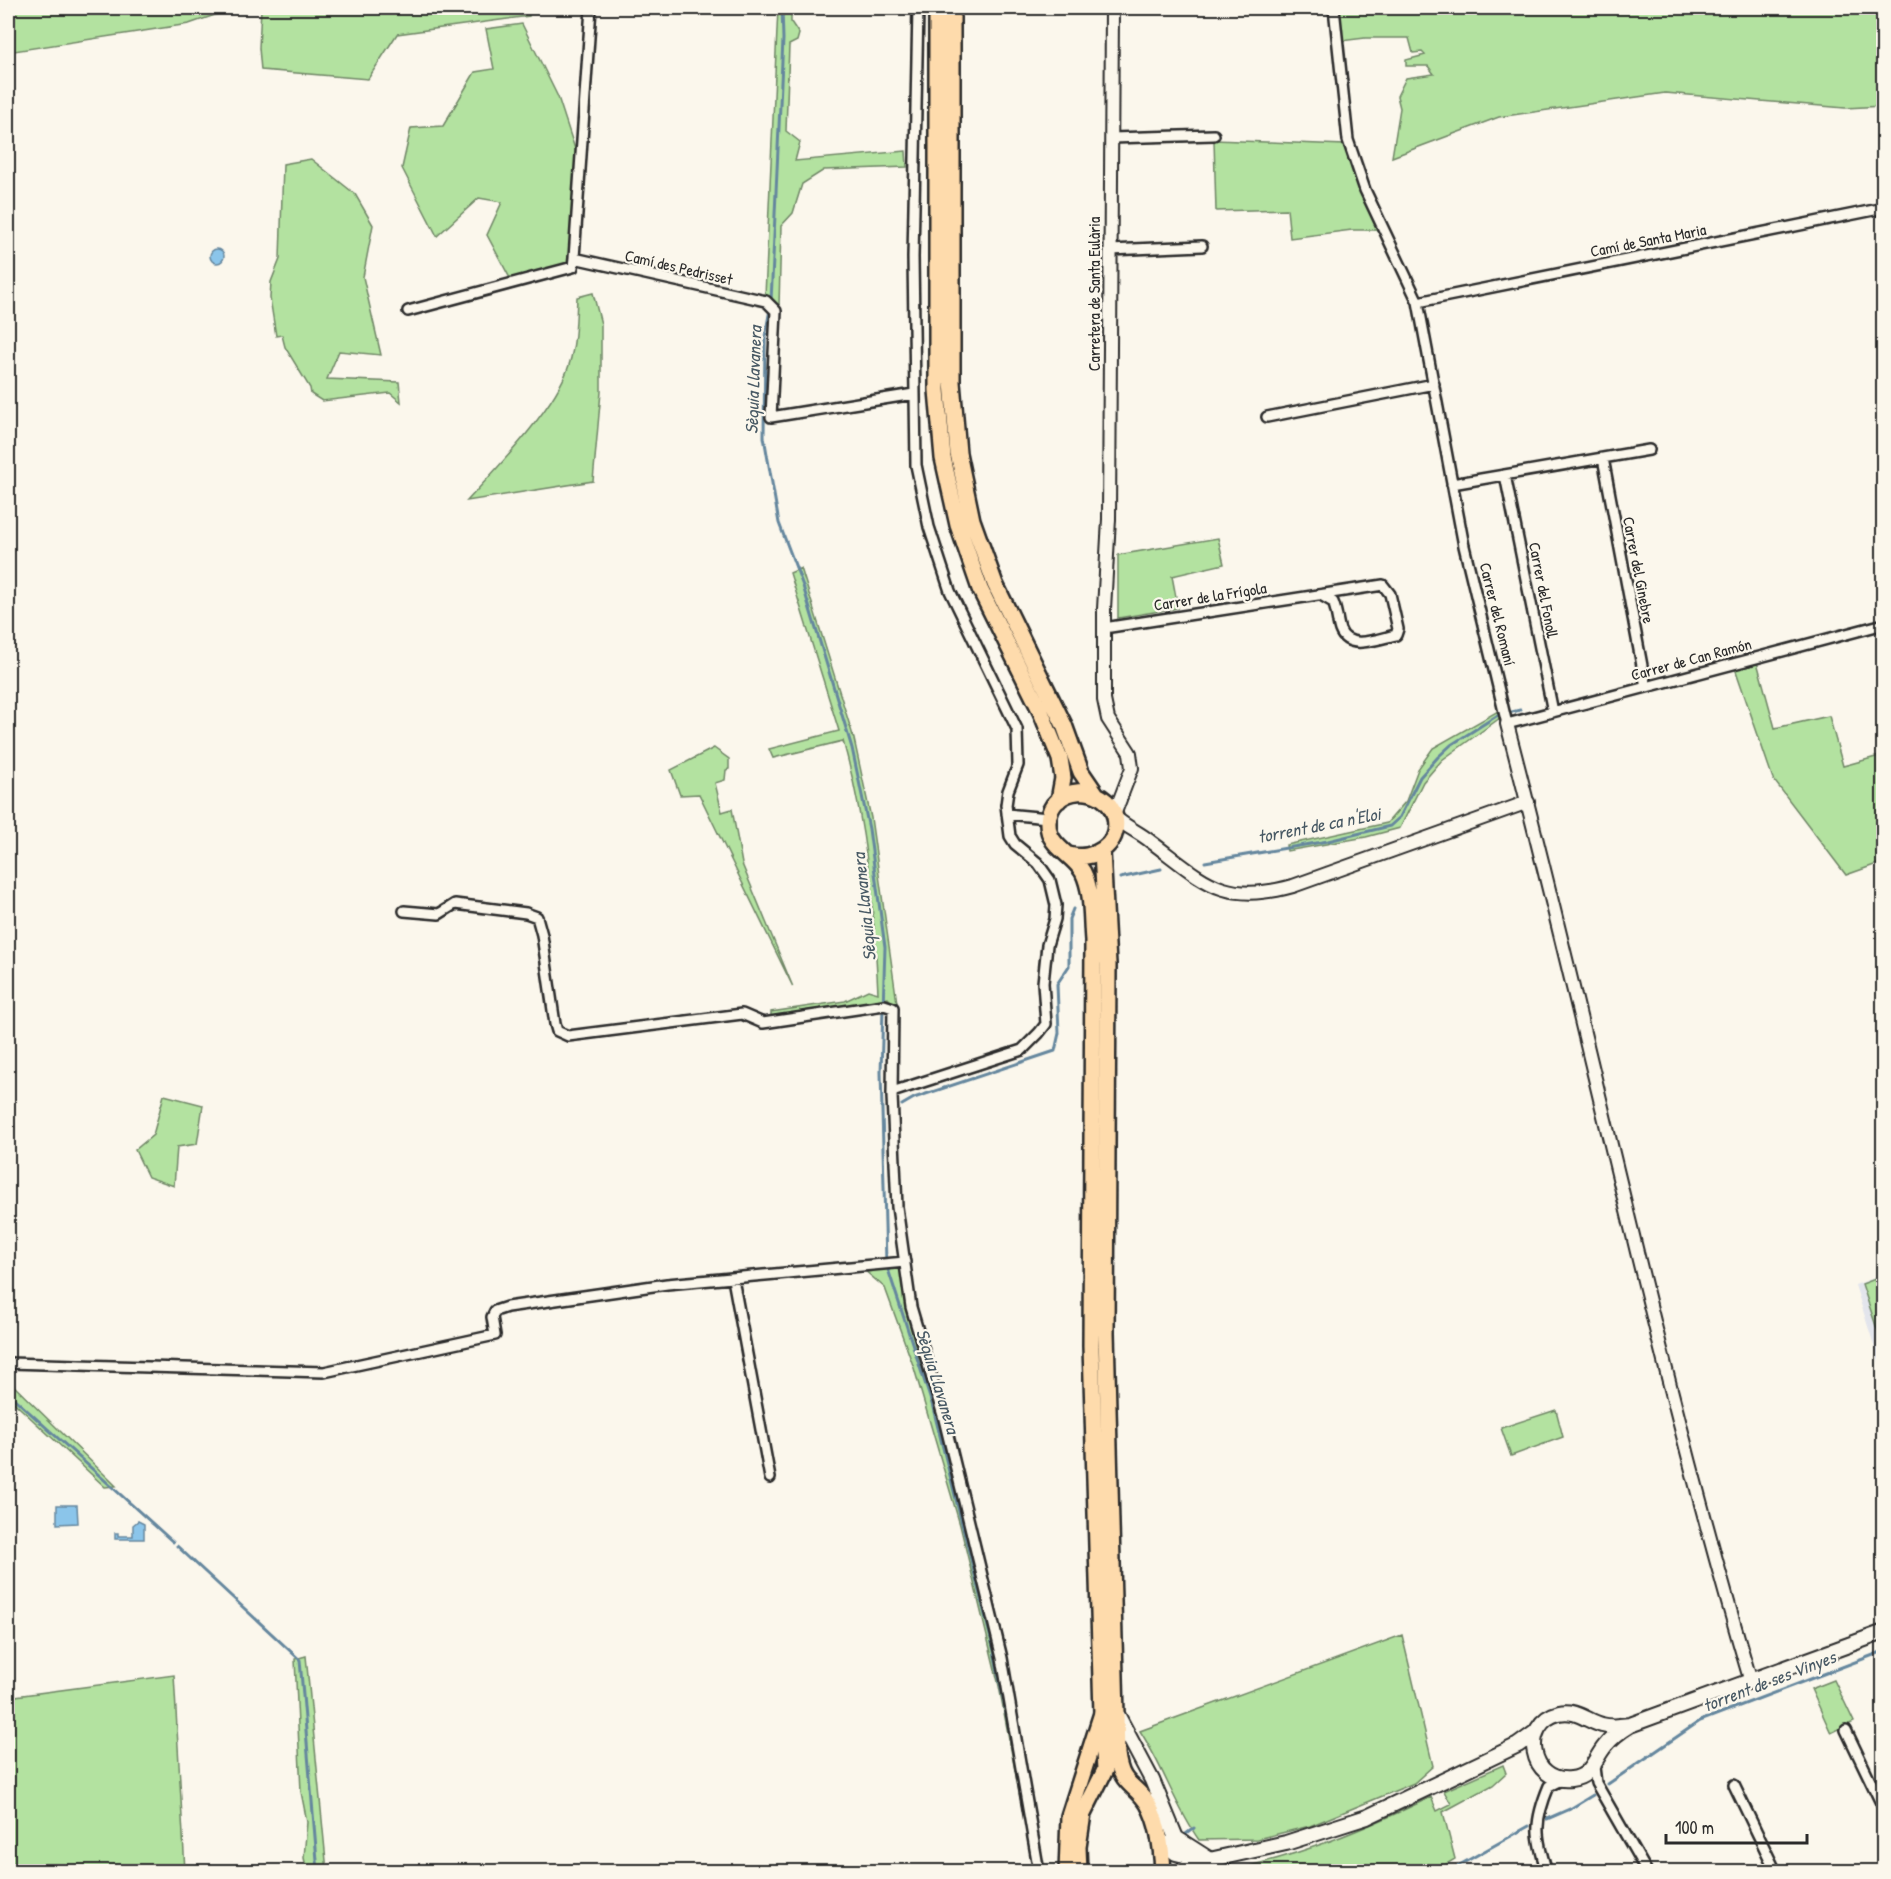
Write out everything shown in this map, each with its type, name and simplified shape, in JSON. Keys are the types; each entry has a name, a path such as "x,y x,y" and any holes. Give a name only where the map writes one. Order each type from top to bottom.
{"main road":[{"path":"937,8 936,338 937,390 944,458 958,525 972,568 1060,759 1063,778 1059,800 1048,818 1053,841 1069,855 1086,880 1092,940 1091,1346 1109,1713 1118,1763 1131,1787 1149,1806 1160,1839 1163,1872"},
{"path":"952,8 952,382 958,453 972,520 995,584 1064,725 1081,772 1115,816 1107,845 1106,1332 1109,1713 1106,1759 1097,1791 1087,1803 1083,1814 1078,1847 1079,1872"},
{"path":"1059,800 1072,792 1099,795"},
{"path":"1069,855 1087,857 1107,845"},
{"path":"1507,1751 1519,1752 1563,1779 1578,1777 1594,1767 1600,1752 1617,1733 1630,1725 1884,1632"},
{"path":"1109,1713 1128,1738 1152,1780 1176,1838 1209,1859"},
{"path":"1067,1872 1069,1816 1109,1713"},
{"path":"1179,1872 1209,1859 1255,1851 1325,1832 1407,1799 1473,1765 1507,1751 1536,1732 1542,1723 1560,1713 1581,1715 1590,1721 1608,1726 1630,1725"},
{"path":"1590,1721 1597,1730 1600,1752"},
{"path":"1536,1732 1533,1751 1540,1765"},
{"path":"1097,1791 1113,1785 1131,1787"},
{"path":"1160,1839 1184,1857 1209,1859"},
{"path":"1196,1872 1209,1859"}],"street":[{"path":"408,311 573,267 591,8"},
{"path":"892,1092 1022,1050 1046,1024 1043,983 1047,945 1055,919 1054,892 1038,864 1015,844 1010,836 1007,814 1008,791 1018,765 1017,729 950,591 929,527 916,465 913,267 918,8"},
{"name":"Carretera de Santa Eulària","path":"1113,8 1109,519 1104,628 1105,710 1132,761 1131,777 1115,816"},
{"name":"Carrer del Romaní","path":"1334,8 1348,140 1365,190 1418,302 1464,546 1561,931 1666,1377 1751,1682"},
{"path":"1111,138 1214,135"},
{"name":"Camí de Santa Maria","path":"1418,302 1884,208"},
{"path":"1110,250 1202,246"},
{"name":"Camí des Pedrisset","path":"574,258 766,301 776,311 771,417 914,394"},
{"path":"1267,417 1434,384"},
{"path":"1452,484 1649,450"},
{"name":"Carrer del Ginebre","path":"1603,458 1646,687"},
{"name":"Carrer del Fonoll","path":"1505,475 1553,712"},
{"name":"Carrer de la Frígola","path":"1104,628 1383,585 1390,594 1398,629 1396,635 1353,643 1346,640 1342,634 1333,602 1321,595"},
{"name":"Carrer de Can Ramón","path":"1507,724 1884,624"},
{"path":"1099,795 1125,791"},
{"path":"1115,816 1194,876 1240,893 1258,893 1293,886 1528,802"},
{"path":"1007,814 1048,818"},
{"path":"1107,845 1141,835"},
{"path":"404,911 439,914 455,904 537,916 542,935 555,1024 557,1031 568,1036 742,1014 763,1023 884,1005 892,1008 892,1092 897,1207 911,1307 944,1419 1002,1658 1039,1872"},
{"path":"8,1363 324,1372 495,1335 492,1317 495,1311 507,1307 667,1284 905,1262"},
{"path":"733,1279 770,1478"},
{"path":"1846,1730 1884,1809"},
{"path":"1540,1765 1549,1786"},
{"path":"1594,1767 1596,1784 1647,1872"},
{"path":"1578,1777 1596,1784"},
{"path":"1547,1872 1538,1844 1537,1817 1549,1786 1563,1779"},
{"path":"1734,1785 1776,1872"}],"shaded area":[{"path":"1883,1275 1883,1374 1855,1285"}],"green space":[{"path":"8,8 235,8 189,24 8,52"},
{"path":"261,8 529,8 529,16 397,34 368,79 261,70 259,48"},
{"path":"778,8 791,8 791,22 799,34 797,41 789,45 786,131 800,142 795,161 906,151 907,167 824,170 802,184 793,213 781,226 779,307 765,296"},
{"path":"1337,8 1883,8 1883,106 1845,108 1665,93 1499,117 1392,157 1400,108 1397,96 1406,78 1434,74 1428,66 1406,66 1406,60 1425,55 1422,52 1413,53 1409,38 1365,38 1341,41"},
{"path":"522,24 558,97 576,152 569,264 511,280 487,235 502,202 479,198 437,236 402,168 411,128 443,126 475,72 494,69 486,29"},
{"path":"1214,140 1345,145 1356,179 1379,230 1352,230 1290,238 1287,209 1216,211"},
{"path":"311,159 355,194 373,225 363,277 381,355 339,351 327,379 399,382 401,402 390,393 322,401 311,394 310,388 285,347 282,335 276,336 270,298 271,282 280,259 283,164"},
{"path":"593,293 601,324 601,392 593,481 467,501 539,418 552,399 562,382 571,357 577,297"},
{"path":"1218,538 1224,564 1172,576 1178,608 1118,618 1118,555"},
{"path":"801,568 854,739 871,818 898,1010 888,998 771,1018 771,1012 845,1001 868,990 878,993 868,866 858,803 843,741 773,758 769,749 839,731 790,573"},
{"path":"1757,662 1775,728 1829,716 1843,766 1883,755 1883,862 1846,875 1773,779 1735,668"},
{"path":"1498,711 1500,718 1442,760 1423,782 1400,828 1366,837 1287,851 1286,845 1387,823 1406,801 1418,769 1433,748"},
{"path":"714,748 729,759 729,769 726,770 725,780 715,783 722,812 732,809 742,864 793,987 699,794 680,795 671,770"},
{"path":"164,1095 203,1105 197,1144 177,1147 174,1186 148,1177 135,1150 153,1135"},
{"path":"902,1266 959,1491 993,1642 1034,1871 999,1686 960,1525 914,1368 885,1288 863,1269"},
{"path":"1883,1276 1884,1344 1882,1344 1862,1284"},
{"path":"8,1380 116,1486 105,1487 8,1397"},
{"path":"1556,1410 1563,1437 1511,1456 1501,1428"},
{"path":"1402,1635 1433,1766 1414,1783 1310,1826 1257,1839 1199,1840 1140,1731"},
{"path":"306,1656 327,1871 307,1871 304,1858 307,1822 301,1792 295,1659"},
{"path":"174,1675 185,1871 8,1871 8,1697"},
{"path":"1834,1680 1854,1722 1831,1733 1811,1689"},
{"path":"1503,1765 1506,1773 1493,1785 1443,1812 1455,1859 1435,1871 1225,1871 1278,1858 1331,1841 1431,1797 1437,1811 1451,1804 1444,1791"}],"water":[{"path":"214,249 220,249 224,256 220,263 214,263 210,259 210,253"},
{"path":"57,1505 77,1505 78,1523 57,1524"},
{"path":"138,1521 144,1524 144,1539 115,1539 115,1533 118,1533 118,1536 133,1536 133,1525"}],"waterway":[{"name":"Sèquia Llavanera","path":"771,302 783,39 782,8"},
{"name":"Sèquia Llavanera","path":"770,309 765,337 764,437 779,523 803,586 852,748 869,829 885,947 881,1072 886,1263 932,1404 994,1651 1015,1760"},
{"name":"torrent de ca n'Eloi","path":"1508,713 1520,710"},
{"name":"torrent de ca n'Eloi","path":"1205,862 1328,841 1390,826 1400,817 1420,777 1438,757 1451,745 1498,715"},
{"name":"torrent de ca n'Eloi","path":"1120,878 1161,869"},
{"name":"torrent de ca n'Eloi","path":"902,1105 914,1098 1055,1051 1059,1033 1057,984 1069,966 1069,919 1073,909"},
{"path":"8,1393 173,1542"},
{"path":"177,1546 300,1660 318,1872"},
{"name":"torrent de ses Vinyes","path":"1608,1784 1700,1721 1884,1651"},
{"name":"torrent de ses Vinyes","path":"1547,1819 1593,1795"},
{"name":"torrent de ses Vinyes","path":"1447,1872 1529,1826"},
{"path":"1186,1834 1194,1828"}]}
